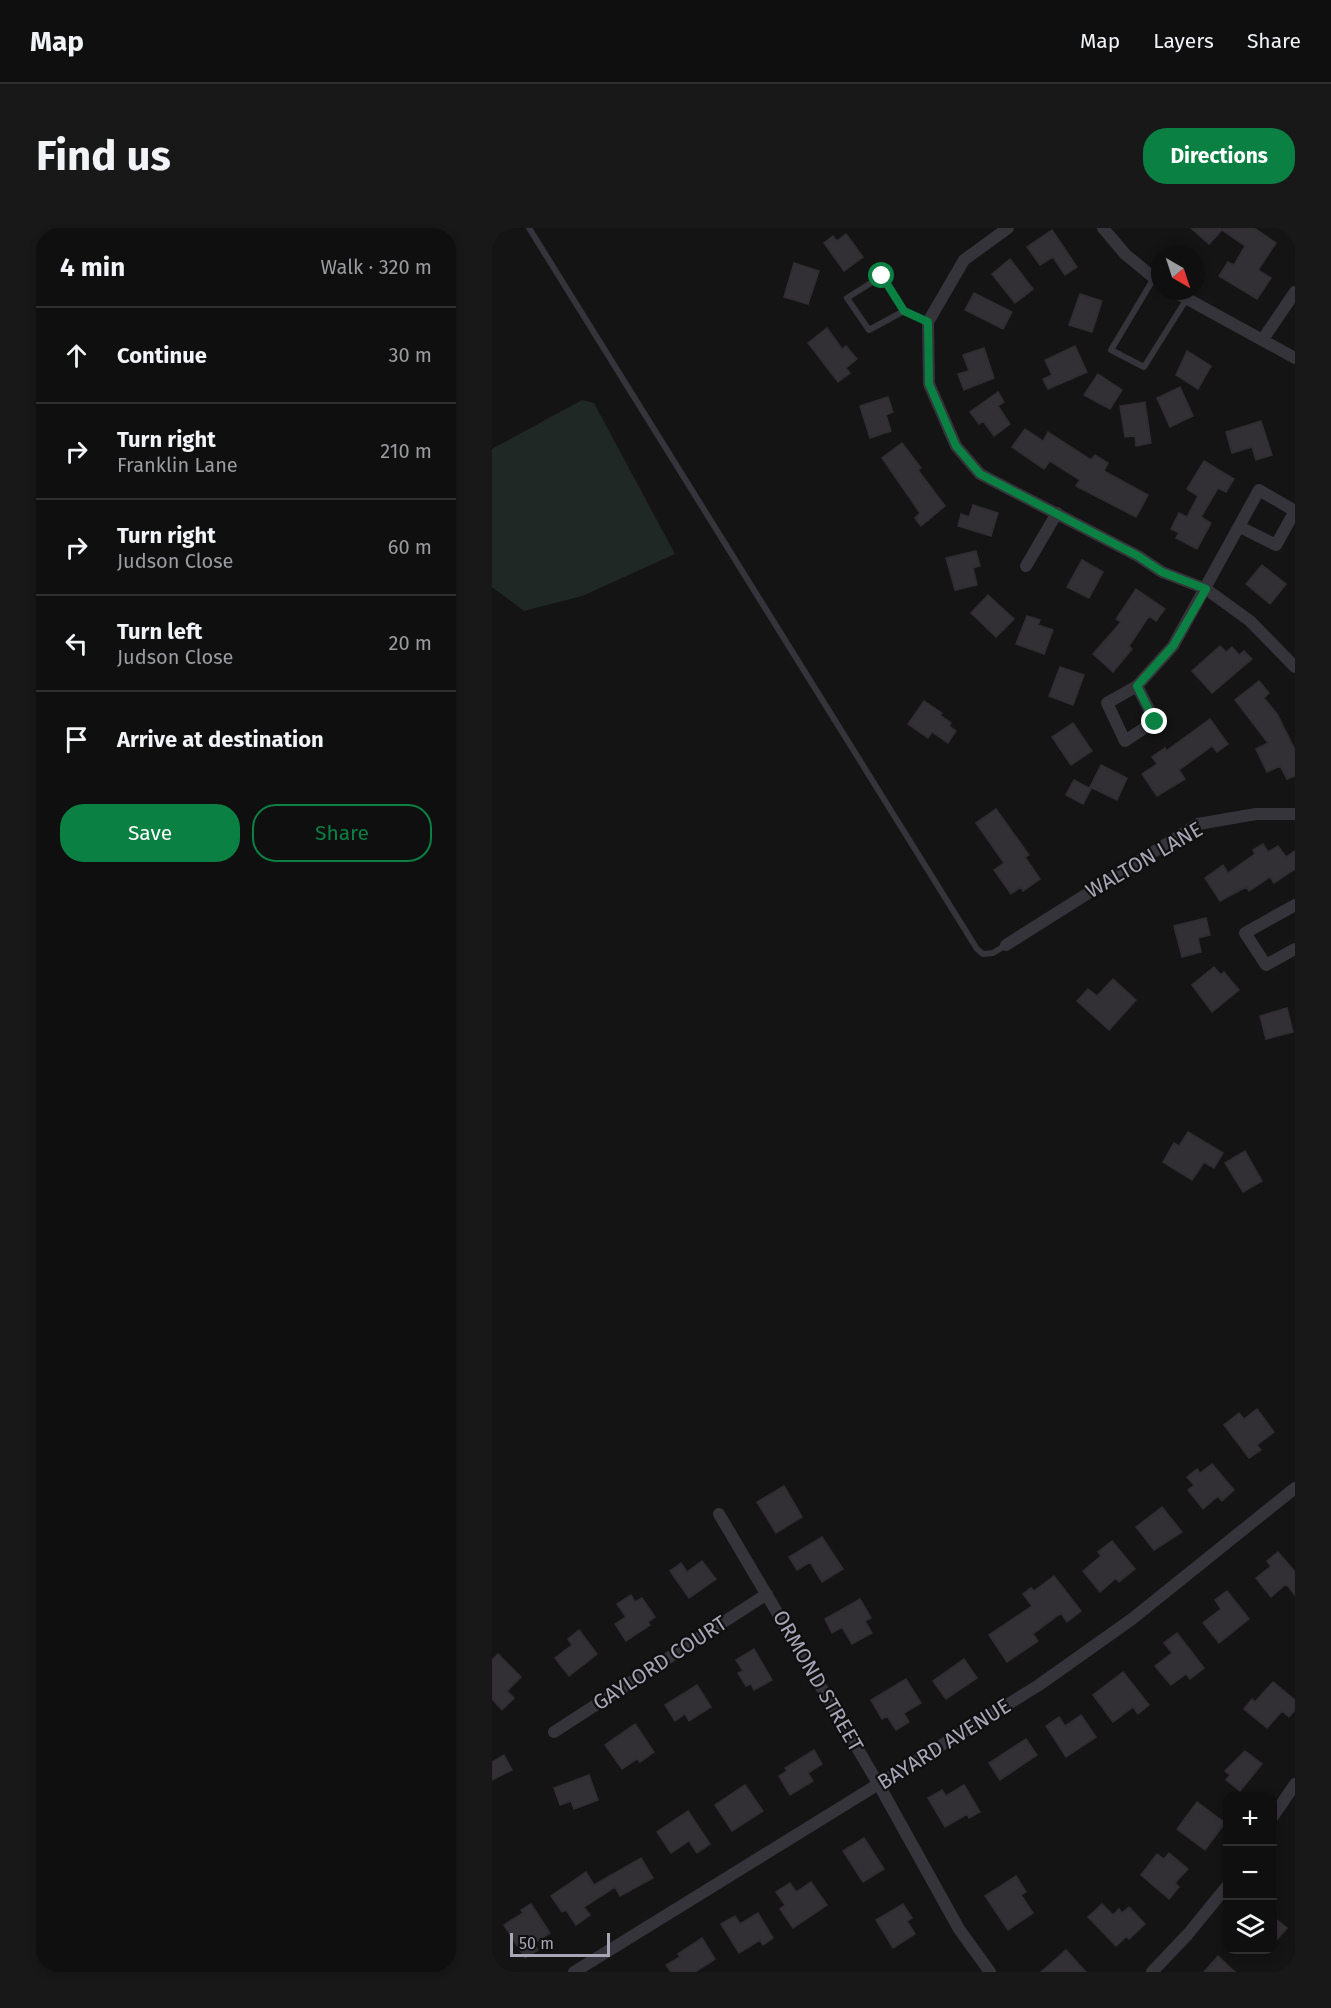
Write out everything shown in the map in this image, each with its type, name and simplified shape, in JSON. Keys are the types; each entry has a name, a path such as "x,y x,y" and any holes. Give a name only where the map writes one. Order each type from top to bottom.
{"street":[{"path":"1008,228 964,260 928,322 929,384 956,446 980,474 1138,556 1162,572 1206,589 1250,621 1295,667"},
{"path":"1103,228 1125,254 1151,275"},
{"path":"1263,339 1295,292"},
{"path":"1186,300 1295,358"},
{"path":"1137,686 1155,722 1125,741 1107,703 1137,686 1173,646 1259,490 1295,511 1276,545 1240,526"},
{"path":"1026,566 1057,513"},
{"name":"WALTON LANE","path":"1006,945 1198,824 1256,814 1295,814"},
{"path":"1295,905 1245,933 1266,964 1295,949"},
{"name":"BAYARD AVENUE","path":"574,1972 1039,1684 1122,1626 1295,1488"},
{"name":"ORMOND STREET","path":"719,1514 879,1785 959,1929 990,1972"},
{"name":"GAYLORD COURT","path":"554,1732 767,1594"},
{"path":"1277,1811 1295,1784"},
{"path":"1152,1972 1188,1934 1223,1890"}],"lane":[{"path":"529,228 977,949 983,954 993,953 1006,945"},
{"path":"904,311 869,330 847,298 882,276 904,311 928,322"},
{"path":"1151,289 1111,350 1144,367 1186,300"}],"shaded area":[{"path":"582,400 594,403 675,554 582,596 524,611 492,587 492,449"}],"building":[{"path":"1191,228 1254,228 1276,243 1258,270 1271,278 1257,299 1219,276 1228,262 1234,265 1245,246 1222,230 1209,244"},
{"path":"1052,230 1077,267 1065,275 1053,257 1040,265 1027,247"},
{"path":"846,234 863,257 844,271 824,243 833,236 837,241"},
{"path":"1010,259 1033,289 1015,303 992,274"},
{"path":"794,263 819,271 808,304 784,297"},
{"path":"974,293 1012,312 1003,329 965,310"},
{"path":"1080,294 1102,301 1092,332 1069,325"},
{"path":"827,328 842,349 846,346 857,359 846,368 850,373 838,382 808,343"},
{"path":"1075,346 1087,372 1048,389 1043,379 1052,375 1045,360"},
{"path":"984,348 994,378 964,390 958,374 969,371 963,355"},
{"path":"1187,351 1211,366 1198,389 1176,375"},
{"path":"1098,374 1122,390 1110,409 1084,395"},
{"path":"1180,387 1193,416 1170,427 1157,398"},
{"path":"998,392 1004,402 998,406 1010,424 994,436 983,421 979,424 970,412"},
{"path":"888,397 893,412 886,415 891,431 870,438 860,406"},
{"path":"1145,402 1151,443 1136,446 1135,436 1125,437 1120,406"},
{"path":"1261,421 1272,455 1256,460 1252,447 1232,453 1226,432"},
{"path":"1025,429 1043,441 1048,432 1091,460 1095,455 1108,463 1104,471 1148,495 1136,517 1076,486 1080,480 1050,461 1044,469 1012,447"},
{"path":"902,443 921,468 918,470 945,506 921,526 915,518 920,513 882,458"},
{"path":"1204,461 1234,479 1226,492 1218,488 1201,517 1211,523 1197,549 1176,538 1179,533 1171,529 1179,513 1187,517 1198,496 1187,489"},
{"path":"973,505 998,513 991,536 958,526 961,514 969,517"},
{"path":"976,551 980,566 973,568 977,585 955,590 946,558"},
{"path":"1082,560 1103,572 1089,598 1067,587"},
{"path":"1262,565 1286,584 1270,604 1246,584"},
{"path":"1136,589 1165,609 1156,621 1149,616 1129,646 1132,649 1113,672 1093,654 1121,622 1116,619"},
{"path":"988,595 1014,619 996,637 971,613"},
{"path":"1027,616 1040,620 1038,625 1053,630 1044,654 1016,644"},
{"path":"1220,646 1226,652 1232,647 1239,655 1244,651 1252,659 1212,693 1192,671"},
{"path":"1060,667 1084,675 1073,705 1049,696"},
{"path":"1259,681 1269,693 1264,698 1277,714 1295,750 1295,776 1287,779 1280,766 1267,772 1256,749 1268,743 1235,700"},
{"path":"924,701 942,713 940,715 951,723 949,726 956,731 948,743 932,732 928,738 908,724"},
{"path":"1210,719 1228,744 1217,752 1212,746 1179,770 1185,779 1157,796 1142,774 1157,764 1152,757 1165,748 1166,751"},
{"path":"1073,723 1092,751 1071,765 1052,737"},
{"path":"1101,765 1127,778 1117,800 1090,787"},
{"path":"1074,780 1091,789 1083,804 1066,795"},
{"path":"996,809 1029,855 1025,857 1040,879 1023,891 1021,887 1011,894 994,870 1004,863 976,823"},
{"path":"1263,844 1268,852 1278,846 1286,857 1295,851 1295,869 1274,883 1270,877 1249,891 1246,887 1220,901 1205,878 1223,865 1228,873 1255,854 1253,850"},
{"path":"1206,918 1210,935 1198,938 1201,952 1182,957 1174,926"},
{"path":"1214,967 1221,975 1224,972 1239,990 1212,1012 1192,985"},
{"path":"1113,979 1136,1000 1109,1030 1077,1001 1088,989 1097,996"},
{"path":"1287,1008 1293,1032 1266,1039 1260,1016"},
{"path":"1188,1132 1223,1153 1214,1168 1204,1162 1192,1180 1163,1162 1174,1143 1179,1146"},
{"path":"1245,1151 1262,1181 1243,1192 1225,1163"},
{"path":"1257,1409 1274,1432 1257,1445 1261,1450 1249,1458 1224,1425 1239,1413 1244,1419"},
{"path":"1212,1464 1234,1490 1222,1501 1218,1496 1203,1509 1188,1490 1194,1485 1187,1477 1197,1469 1200,1473"},
{"path":"784,1486 802,1517 776,1533 757,1502"},
{"path":"1162,1507 1182,1532 1154,1550 1136,1527"},
{"path":"822,1537 843,1569 822,1582 810,1562 797,1570 789,1557"},
{"path":"1112,1541 1135,1569 1119,1582 1116,1578 1100,1592 1083,1571 1101,1556 1098,1552"},
{"path":"1278,1552 1295,1572 1295,1595 1286,1584 1271,1597 1256,1578 1271,1566 1267,1561"},
{"path":"702,1561 716,1579 689,1598 670,1571 681,1563 687,1572"},
{"path":"1054,1576 1081,1611 1067,1622 1061,1613 1033,1634 1038,1641 1007,1662 989,1635 1032,1606 1023,1594 1031,1588 1034,1591"},
{"path":"1227,1591 1249,1619 1219,1643 1203,1623 1221,1609 1215,1600"},
{"path":"631,1595 635,1602 642,1598 655,1617 648,1622 650,1625 626,1641 615,1624 626,1617 617,1604"},
{"path":"860,1599 871,1618 865,1621 872,1633 852,1644 842,1627 832,1633 825,1619"},
{"path":"579,1630 597,1654 569,1676 555,1658 572,1645 568,1639"},
{"path":"1177,1633 1204,1668 1190,1679 1186,1674 1171,1685 1155,1666 1172,1653 1164,1643"},
{"path":"754,1649 772,1680 754,1690 751,1684 746,1686 738,1673 743,1671 736,1660"},
{"path":"498,1654 521,1677 507,1691 514,1698 502,1710 492,1699 492,1660"},
{"path":"964,1659 977,1678 946,1699 933,1681"},
{"path":"1123,1672 1149,1705 1138,1714 1133,1707 1113,1722 1093,1695"},
{"path":"906,1679 921,1703 904,1713 909,1722 896,1730 887,1716 882,1719 871,1700"},
{"path":"1273,1682 1295,1700 1295,1710 1289,1717 1282,1711 1267,1728 1244,1709 1252,1699 1255,1702"},
{"path":"697,1685 711,1707 689,1721 685,1714 675,1721 665,1705"},
{"path":"1081,1715 1096,1737 1066,1757 1046,1726 1059,1717 1065,1726"},
{"path":"635,1724 654,1752 640,1762 637,1759 622,1769 605,1745"},
{"path":"1026,1739 1037,1755 1000,1780 989,1763"},
{"path":"814,1750 822,1764 808,1773 813,1781 790,1795 779,1776 787,1771 785,1768"},
{"path":"1245,1751 1262,1764 1240,1791 1226,1780 1230,1775 1225,1771"},
{"path":"504,1755 512,1770 492,1780 492,1762"},
{"path":"589,1775 598,1800 574,1809 571,1801 560,1805 554,1788"},
{"path":"745,1785 763,1811 732,1831 715,1805"},
{"path":"964,1785 980,1812 969,1818 967,1814 945,1827 928,1798 942,1790 946,1796"},
{"path":"1197,1802 1223,1822 1223,1826 1205,1850 1177,1829"},
{"path":"688,1811 710,1844 697,1853 689,1841 671,1853 657,1832"},
{"path":"864,1838 884,1869 863,1882 843,1851"},
{"path":"1169,1853 1188,1869 1175,1883 1179,1887 1169,1899 1141,1875 1157,1854 1164,1859"},
{"path":"641,1858 653,1878 620,1896 615,1887 584,1907 590,1915 576,1925 566,1910 562,1912 551,1896 586,1872 594,1885"},
{"path":"1016,1876 1026,1892 1021,1895 1033,1913 1008,1930 985,1896"},
{"path":"811,1882 827,1905 793,1928 780,1909 785,1905 776,1892 790,1883 796,1892"},
{"path":"531,1904 550,1933 534,1943 538,1950 525,1958 504,1925 523,1913 521,1910"},
{"path":"903,1904 912,1918 907,1921 915,1934 893,1948 876,1920"},
{"path":"1102,1904 1113,1915 1119,1909 1122,1913 1129,1907 1145,1924 1129,1939 1127,1936 1116,1946 1088,1917"},
{"path":"758,1913 773,1938 763,1945 760,1940 739,1953 721,1924 735,1916 740,1924"},
{"path":"1277,1920 1287,1928 1277,1939"},
{"path":"702,1938 715,1959 695,1972 671,1972 666,1965 680,1957 678,1954"},
{"path":"1066,1950 1086,1972 1041,1972"},
{"path":"1218,1956 1235,1972 1204,1972"}],"route":[{"path":"882,276 904,311 928,322 929,384 956,446 980,474 1138,556 1162,572 1190,585 1206,589 1173,646 1137,686 1155,722"}]}
